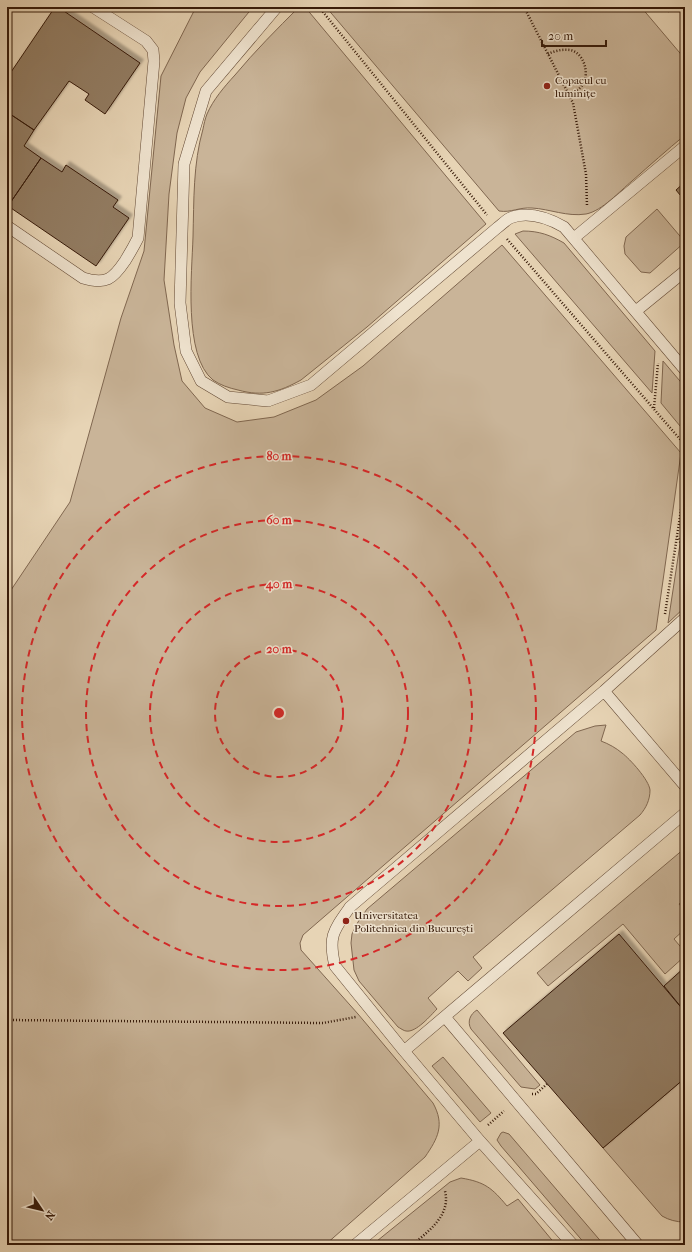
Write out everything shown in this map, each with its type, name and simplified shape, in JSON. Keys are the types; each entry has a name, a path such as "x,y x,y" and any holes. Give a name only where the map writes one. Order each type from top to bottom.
{"lane":[{"path":"7,226 83,278 95,282 111,278 117,273 135,246 138,238 154,61 153,50 146,41 93,7"},
{"path":"277,7 206,91 184,164 180,303 186,351 201,381 228,397 268,401 311,385 497,228 510,218 528,214 552,220 564,227 685,370"},
{"path":"574,238 685,146"},
{"path":"636,312 685,271"},
{"path":"573,1245 480,1141 374,1015 336,966 331,940 339,923 350,907 604,691 685,618"},
{"path":"604,691 685,786"},
{"path":"404,1051 685,813"},
{"path":"445,1017 638,1245"},
{"path":"354,1245 480,1141"}],"path":[{"path":"319,7 497,228 685,445"},
{"path":"524,7 572,103 586,174 588,226"},
{"path":"548,54 553,51 571,50 580,56 585,65 586,74 583,84 569,97"},
{"path":"654,408 660,341"},
{"path":"661,640 685,484"},
{"path":"677,535 685,551"},
{"path":"7,1020 323,1023 374,1015"},
{"path":"480,1141 486,1126 516,1101"},
{"path":"412,1245 430,1230 442,1214 445,1208 446,1198 444,1187"}],"shaded area":[{"path":"196,7 253,7 200,72 186,98 177,133 169,194 164,280 174,345 182,381 205,408 237,422 274,417 316,400 363,366 502,245 681,453 656,630 303,935 300,943 301,950 358,1014 433,1103 439,1118 439,1125 433,1144 425,1157 325,1245 7,1245 7,596 70,502 121,318 144,251 161,76"},
{"path":"299,7 305,7 486,224 367,327 301,380 285,388 271,392 255,393 228,387 213,380 203,368 197,352 191,313 191,291 197,155 209,109 227,84 250,57"},
{"path":"326,7 641,7 685,59 685,135 610,200 592,212 579,215 527,208 499,211"},
{"path":"657,209 685,242 650,273 641,272 625,254 624,246 626,237"},
{"path":"523,231 544,234 564,243 655,351 652,393 515,234"},
{"path":"663,361 685,387 685,432 661,403"},
{"path":"685,511 685,607 668,623"},
{"path":"606,725 601,741 615,748 625,756 639,770 649,786 649,797 644,810 473,957 482,968 468,981 458,971 428,998 437,1009 423,1023 410,1031 405,1031 398,1027 359,981 354,970 351,943 352,934 358,922 367,909 576,732 595,726"},
{"path":"685,848 685,899 679,904 685,911 685,929 674,939 685,952 685,956 665,974 623,924 548,986 537,973"},
{"path":"477,1010 540,1085 535,1089 521,1087 471,1029 469,1024 470,1018"},
{"path":"443,1057 491,1113 480,1122 432,1066"},
{"path":"685,1078 685,1222 679,1222 662,1216 603,1148"},
{"path":"503,1132 509,1134 604,1245 586,1245 501,1146 497,1140"},
{"path":"461,1178 482,1184 492,1190 507,1206 518,1199 556,1245 372,1245 450,1182"}],"building":[{"path":"55,7 58,7 140,63 105,114 85,100 89,94 69,81 34,130 7,112 7,78"},
{"path":"664,7 675,7 668,12"},
{"path":"7,112 34,130 24,146 41,158 8,206"},
{"path":"41,158 62,172 66,165 118,200 113,207 129,218 96,266 8,206"},
{"path":"685,182 685,201 676,190"},
{"path":"619,934 685,1012 685,1078 603,1148 503,1033"},
{"path":"685,967 685,1012 664,986"}],"place":[{"name":"Copacul cu luminițe","path":"547,86"},
{"name":"Universitatea Politehnica din București","path":"346,921"}]}
